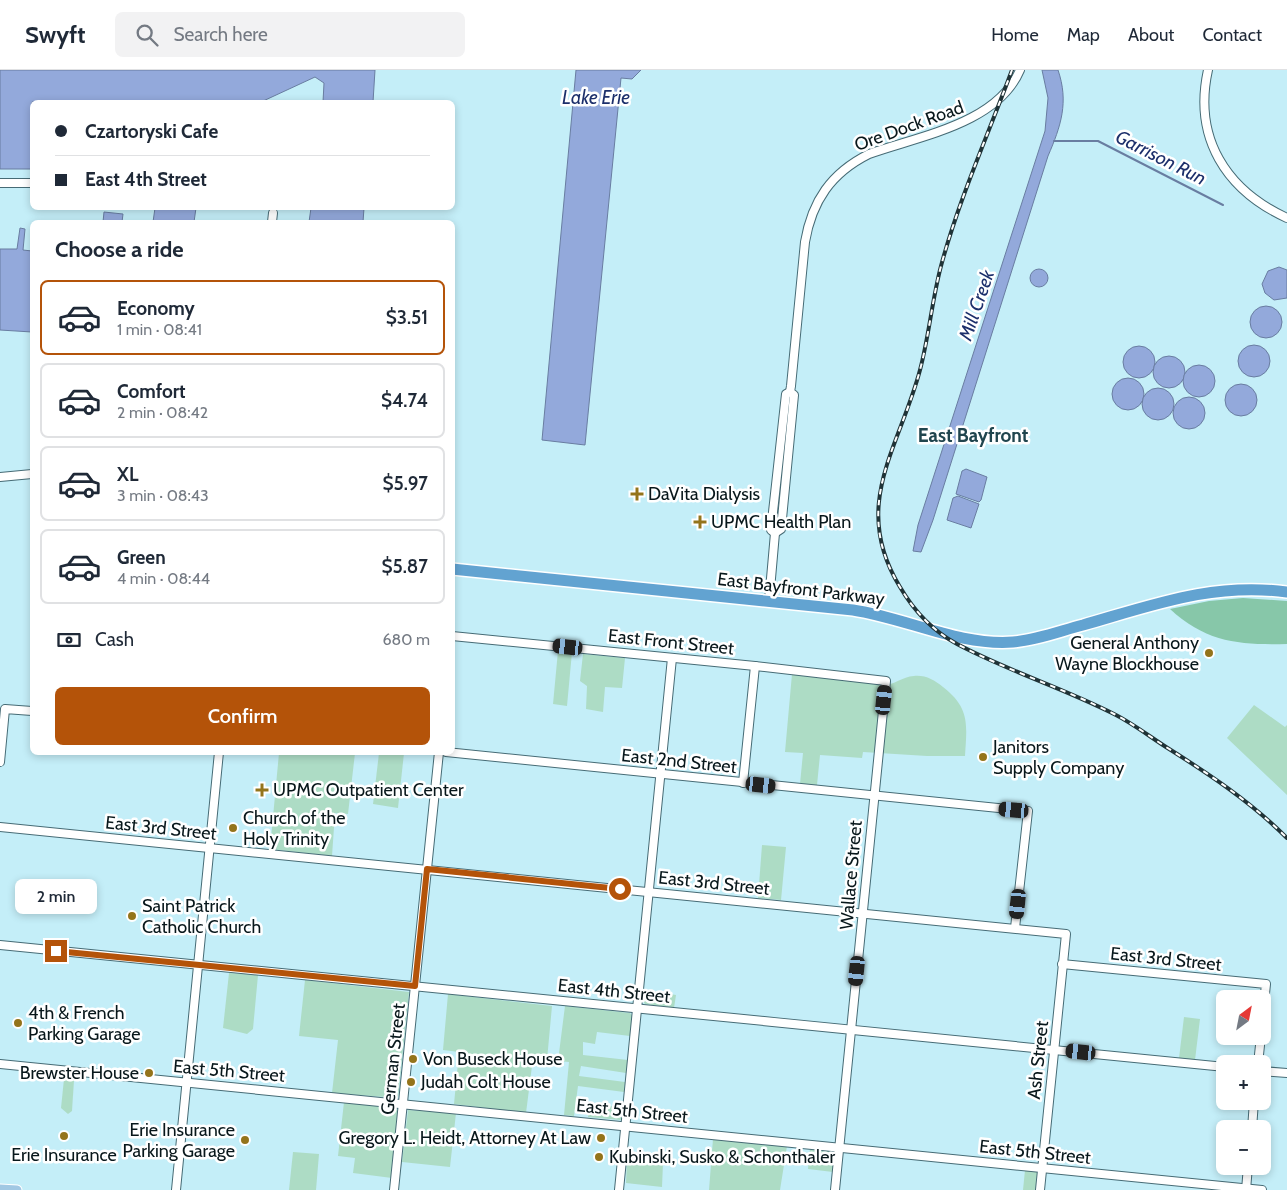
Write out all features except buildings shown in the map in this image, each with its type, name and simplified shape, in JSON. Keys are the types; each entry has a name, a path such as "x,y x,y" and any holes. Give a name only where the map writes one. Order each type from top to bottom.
{"highway":[{"name":"East Bayfront Parkway","path":"455,569 872,613 962,638 1010,642 1039,638 1193,594 1232,589 1287,592"}],"main road":[{"path":"0,1189 17,1190"}],"street":[{"name":"Ore Dock Road","path":"769,601 774,533 771,530 775,486 786,394 790,392 805,242 811,215 826,186 845,168 868,154 977,117 1006,94 1020,70"},
{"path":"1208,70 1204,95 1204,112 1209,136 1218,157 1233,181 1247,195 1268,209 1287,218"},
{"path":"0,183 30,183"},
{"path":"272,220 273,214"},
{"path":"0,477 21,473 30,474"},
{"name":"East Front Street","path":"455,636 755,666 886,682"},
{"path":"619,1190 672,658"},
{"path":"743,783 755,666"},
{"name":"Wallace Street","path":"835,1190 886,682"},
{"path":"0,762 5,709 30,712"},
{"name":"East 2nd Street","path":"455,753 1028,811 1015,928"},
{"path":"176,1190 219,755"},
{"name":"German Street","path":"394,1190 439,755"},
{"name":"East 3rd Street","path":"0,827 1066,934"},
{"name":"Ash Street","path":"1040,1190 1066,934"},
{"name":"East 4th Street","path":"0,945 1216,1066"},
{"name":"East 3rd Street","path":"1062,964 1266,984 1265,990"},
{"name":"East 5th Street","path":"0,1064 1262,1190"},
{"path":"1271,1072 1287,1073"},
{"path":"1246,1189 1247,1175"}],"green space":[{"path":"1243,598 1287,601 1287,644 1254,644 1225,640 1197,629 1170,609 1209,601"},
{"path":"558,651 572,652 567,706 553,704"},
{"path":"583,654 625,658 622,688 605,687 603,712 586,709 587,686 580,681"},
{"path":"792,674 880,685 890,684 914,676 930,678 952,695 962,710 966,726 965,756 863,752 862,758 820,755 817,785 800,784 803,753 785,752"},
{"path":"1254,705 1285,727 1287,725 1287,795 1227,738"},
{"path":"279,755 355,755 348,814 335,813 332,856 270,849"},
{"path":"379,755 404,755 398,808 373,804"},
{"path":"762,845 786,847 781,900 758,898"},
{"path":"229,973 258,975 253,1029 247,1034 223,1028"},
{"path":"305,980 409,992 398,1098 332,1093 338,1040 299,1036"},
{"path":"645,990 676,995 674,1008 645,1004 642,999"},
{"path":"448,994 552,1006 547,1060 533,1058 526,1113 454,1104 459,1052 443,1050"},
{"path":"565,1006 630,1013 633,1017 630,1036 597,1032 595,1044 583,1042 583,1055 628,1060 626,1073 581,1066 579,1076 625,1082 624,1092 578,1086 574,1116 564,1115 569,1062 558,1061"},
{"path":"1184,1017 1200,1019 1195,1060 1179,1058"},
{"path":"64,1079 74,1080 72,1111 68,1114 61,1108"},
{"path":"344,1102 394,1107 398,1110 392,1178 353,1173 355,1158 338,1156"},
{"path":"589,1103 623,1108 622,1119 588,1117"},
{"path":"408,1110 456,1113 450,1167 402,1162"},
{"path":"713,1139 787,1146 780,1190 709,1190"},
{"path":"810,1148 835,1152 833,1172 808,1169"},
{"path":"293,1152 319,1154 316,1190 289,1190"},
{"path":"627,1160 663,1163 662,1187 626,1183"},
{"path":"1025,1170 1038,1172 1037,1190 1023,1190"}],"water":[{"path":"0,70 375,70 373,100 323,100 324,83 315,77 265,100 30,100 30,169 0,169"},
{"name":"Lake Erie","path":"576,70 641,70 632,79 621,78 585,445 542,440"},
{"path":"1042,70 1058,70 1063,93 1060,124 1048,156 933,520 921,552 913,551 918,525 1045,131 1048,98"},
{"path":"155,210 196,210 194,220 153,220"},
{"path":"311,210 364,210 363,220 309,220"},
{"path":"104,212 123,214 122,220 103,220"},
{"path":"20,228 25,229 23,250 30,251 30,332 0,330 0,249 17,249"},
{"path":"1279,267 1287,270 1287,298 1274,300 1265,293 1262,284 1268,271"},
{"path":"1035,269 1043,269 1048,274 1046,285 1035,287 1030,282 1030,274"},
{"path":"1266,306 1278,310 1282,322 1278,334 1266,338 1254,334 1250,322 1254,310"},
{"path":"1254,345 1266,349 1270,361 1266,373 1254,377 1242,373 1238,361 1242,349"},
{"path":"1139,346 1145,347 1150,351 1154,356 1154,368 1150,373 1145,377 1139,378 1133,377 1128,373 1124,368 1123,362 1124,356 1128,351 1133,347"},
{"path":"1169,356 1175,357 1180,361 1184,366 1184,378 1180,383 1175,387 1169,388 1163,387 1158,383 1154,378 1153,372 1154,366 1158,361 1163,357"},
{"path":"1199,365 1205,366 1210,370 1214,375 1214,387 1210,392 1205,396 1199,397 1193,396 1188,392 1184,387 1183,381 1184,375 1188,370 1193,366"},
{"path":"1128,378 1134,379 1139,383 1143,388 1143,400 1139,405 1134,409 1128,410 1122,409 1117,405 1113,400 1112,394 1113,388 1117,383 1122,379"},
{"path":"1241,384 1253,388 1257,400 1253,412 1241,416 1229,412 1225,400 1229,388"},
{"path":"1158,388 1164,389 1169,393 1173,398 1173,410 1169,415 1164,419 1158,420 1152,419 1147,415 1143,410 1142,404 1143,398 1147,393 1152,389"},
{"path":"1189,397 1195,398 1200,402 1204,407 1204,419 1200,424 1195,428 1189,429 1183,428 1178,424 1174,419 1173,413 1174,407 1178,402 1183,398"},
{"path":"966,469 987,477 979,502 956,494 962,471"},
{"path":"958,496 979,504 971,528 947,520 953,498"}],"waterway":[{"name":"Garrison Run","path":"1054,141 1098,141 1223,205"}],"railway":[{"path":"1012,70 948,241 938,279 920,370 883,477 879,503 879,530 886,557 900,587 911,604 932,627 948,639 976,654 1075,696 1127,721 1229,789 1259,812 1287,838"}],"place":[{"name":"DaVita Dialysis","path":"637,494"},
{"name":"UPMC Health Plan","path":"700,522"},
{"name":"General Anthony Wayne Blockhouse","path":"1209,653"},
{"name":"Janitors Supply Company","path":"983,757"},
{"name":"UPMC Outpatient Center","path":"262,790"},
{"name":"Church of the Holy Trinity","path":"233,828"},
{"name":"Saint Patrick Catholic Church","path":"132,916"},
{"name":"4th & French Parking Garage","path":"18,1023"},
{"name":"Von Buseck House","path":"413,1059"},
{"name":"Brewster House","path":"149,1073"},
{"name":"Judah Colt House","path":"411,1082"},
{"name":"Erie Insurance","path":"64,1136"},
{"name":"Gregory L. Heidt, Attorney At Law","path":"601,1138"},
{"name":"Erie Insurance Parking Garage","path":"245,1140"},
{"name":"Kubinski, Susko & Schonthaler","path":"599,1157"}],"district":[{"name":"East Bayfront","path":"973,435"}],"route":[{"path":"56,951 415,986 427,869 620,889"}],"water label":[{"name":"Mill Creek","path":"976,305"}]}
